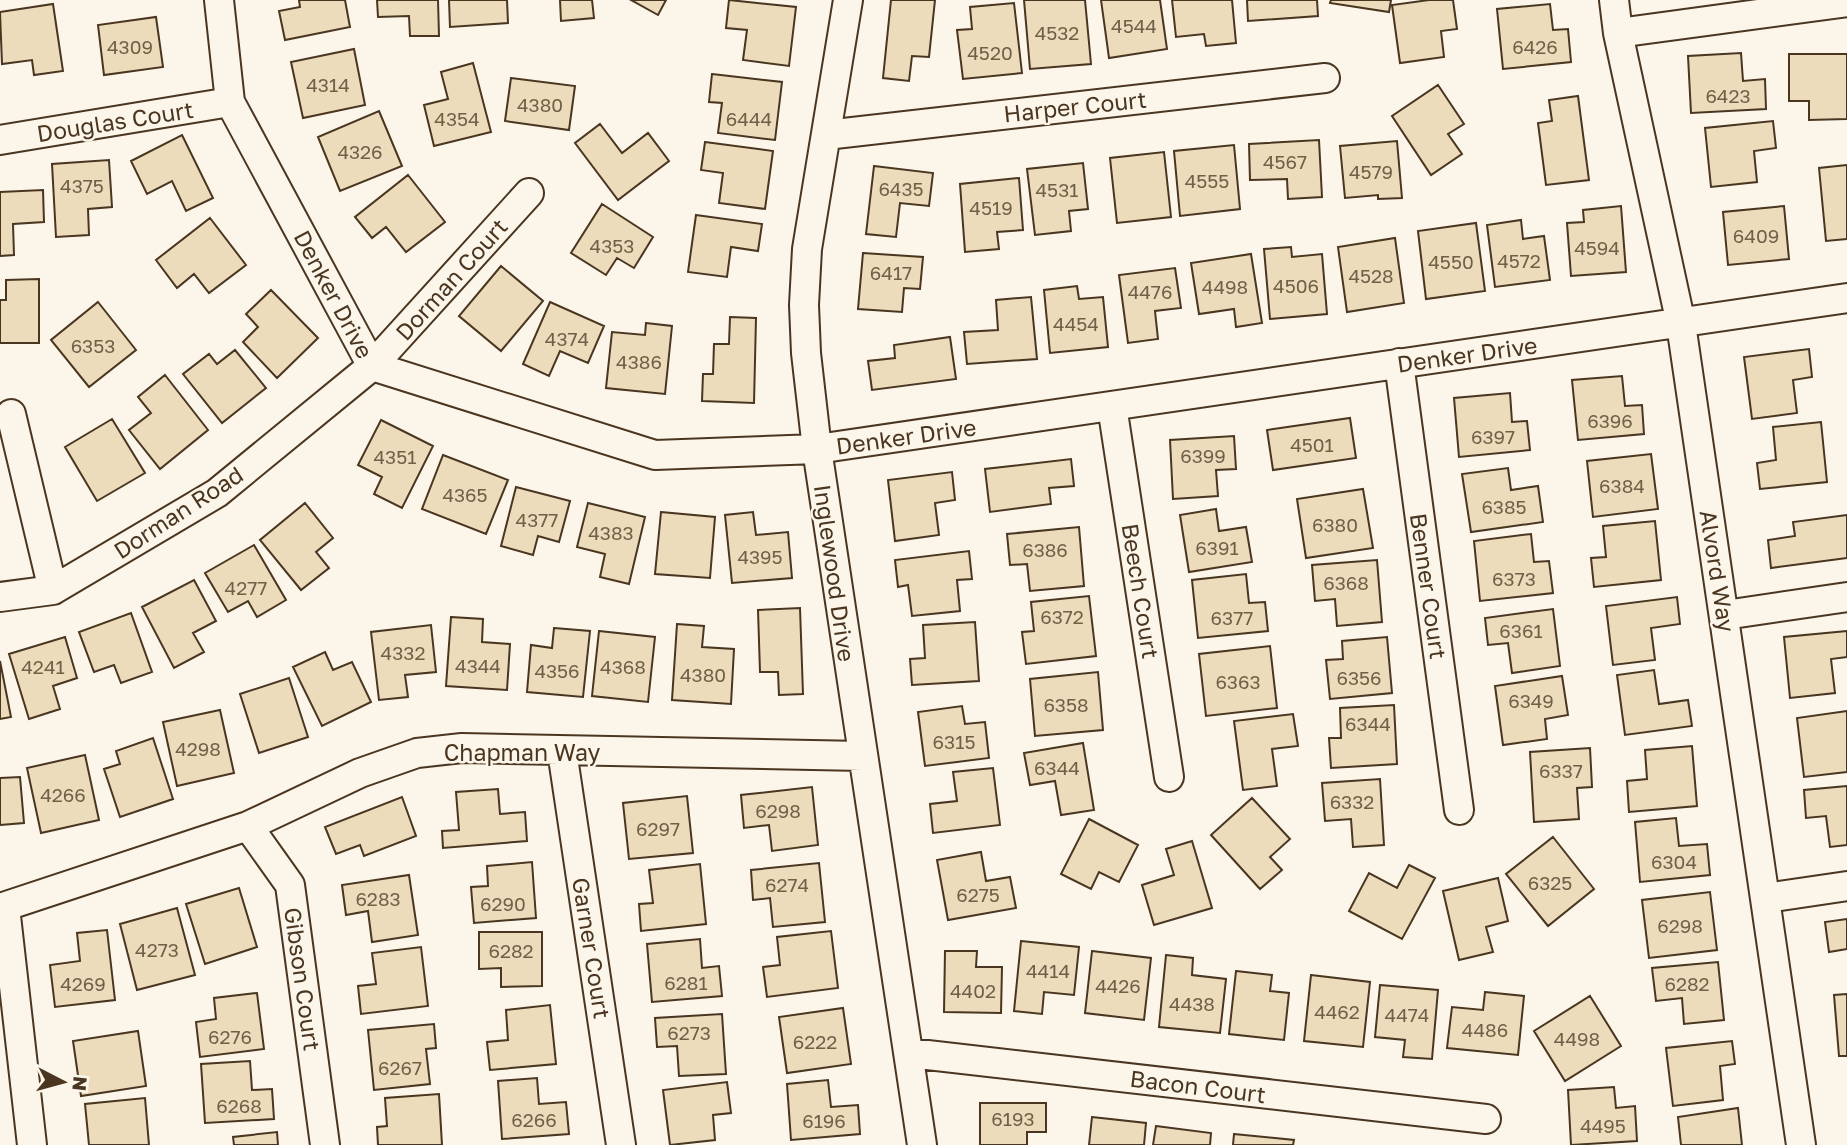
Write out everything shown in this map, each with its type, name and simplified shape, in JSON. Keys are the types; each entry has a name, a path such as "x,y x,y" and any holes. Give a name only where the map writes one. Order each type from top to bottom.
{"street":[{"name":"Denker Drive","path":"219,0 230,102 372,366 655,455 817,449 1847,298"},
{"name":"Inglewood Drive","path":"848,0 807,249 804,305 807,354 817,449 922,1145"},
{"name":"Alvord Way","path":"1614,0 1618,33 1681,324 1801,1145"},
{"path":"1618,33 1847,2"},
{"name":"Harper Court","path":"826,135 1325,78"},
{"name":"Douglas Court","path":"0,140 230,102"},
{"name":"Dorman Court","path":"372,366 529,192"},
{"name":"Benner Court","path":"1399,363 1460,810"},
{"name":"Dorman Road","path":"0,597 53,590 217,494 372,366"},
{"name":"Beech Court","path":"1112,406 1169,777"},
{"path":"11,414 53,590"},
{"path":"1725,615 1847,597"},
{"name":"Chapman Way","path":"2,907 248,826 360,773 417,754 462,748 862,756"},
{"name":"Garner Court","path":"562,751 621,1145"},
{"name":"Gibson Court","path":"248,826 290,885 325,1145"},
{"path":"1766,898 1847,886"},
{"path":"2,907 32,1145"},
{"name":"Bacon Court","path":"910,1053 1486,1119"}],"building":[{"path":"299,0 345,0 350,27 285,40 279,11 300,7"},
{"path":"377,0 438,0 439,36 410,36 409,16 378,17"},
{"path":"449,0 507,0 508,23 450,27"},
{"path":"560,0 592,0 594,18 561,21"},
{"path":"631,0 666,0 658,15"},
{"path":"729,0 796,7 789,66 743,60 747,30 726,28"},
{"path":"891,0 935,0 929,57 912,56 909,81 883,78"},
{"path":"1024,0 1085,0 1091,64 1030,69"},
{"path":"1101,0 1160,0 1167,49 1109,58"},
{"path":"1172,0 1232,0 1236,43 1206,46 1204,34 1176,37"},
{"path":"1247,0 1317,0 1318,16 1248,21"},
{"path":"1331,0 1391,0 1389,12 1330,3"},
{"path":"1453,0 1457,29 1441,31 1444,57 1400,63 1392,5"},
{"path":"1014,3 1022,73 963,79 957,30 972,29 970,7"},
{"path":"53,4 63,71 34,75 32,60 2,64 0,12"},
{"path":"1550,4 1553,30 1568,29 1571,62 1503,69 1497,9"},
{"path":"156,17 163,67 104,75 98,25"},
{"path":"354,49 365,105 303,118 291,62"},
{"path":"1741,53 1743,81 1765,79 1766,109 1691,113 1688,56"},
{"path":"1789,54 1847,54 1847,119 1809,120 1809,101 1789,101"},
{"path":"473,63 491,132 434,146 424,105 448,99 441,72"},
{"path":"712,74 782,82 775,140 718,133 722,103 709,102"},
{"path":"511,78 575,86 569,130 505,121"},
{"path":"1438,85 1464,124 1448,134 1462,154 1431,175 1392,116"},
{"path":"1578,96 1589,180 1546,185 1538,123 1552,121 1549,100"},
{"path":"379,111 402,166 340,191 318,137"},
{"path":"1773,121 1776,148 1754,151 1757,182 1711,187 1705,128"},
{"path":"600,124 622,153 648,133 669,161 618,200 575,143"},
{"path":"182,135 213,198 186,211 172,181 147,194 131,161"},
{"path":"1319,140 1322,197 1288,199 1287,179 1250,180 1249,144"},
{"path":"1397,141 1402,198 1378,199 1378,195 1345,198 1340,146"},
{"path":"705,142 773,151 765,209 719,203 723,173 701,170"},
{"path":"1234,145 1240,209 1180,216 1174,151"},
{"path":"1164,152 1171,217 1117,223 1110,158"},
{"path":"109,160 112,207 88,209 89,235 56,237 52,164"},
{"path":"1083,163 1088,209 1069,211 1071,231 1035,235 1027,169"},
{"path":"1847,165 1847,239 1826,241 1819,168"},
{"path":"874,166 933,173 929,206 900,203 896,237 866,234"},
{"path":"408,175 445,222 406,252 386,227 372,238 355,217"},
{"path":"1019,178 1023,230 997,232 999,249 965,252 960,184"},
{"path":"43,190 44,222 13,224 14,255 0,256 0,192"},
{"path":"602,204 653,237 634,268 617,258 606,275 571,253"},
{"path":"1621,206 1626,272 1571,276 1567,223 1584,222 1583,210"},
{"path":"1784,206 1789,259 1728,265 1723,212"},
{"path":"696,215 762,224 758,251 731,247 727,277 688,272"},
{"path":"210,218 246,265 209,293 194,274 177,288 156,260"},
{"path":"1521,220 1523,239 1544,236 1550,280 1495,287 1487,225"},
{"path":"1476,223 1485,291 1426,299 1418,231"},
{"path":"1395,238 1404,303 1347,312 1338,247"},
{"path":"1291,247 1292,257 1322,254 1327,314 1270,319 1264,249"},
{"path":"863,253 923,257 920,289 904,288 902,312 858,309"},
{"path":"1251,254 1262,323 1236,327 1234,309 1199,314 1191,263"},
{"path":"501,266 543,301 501,351 459,316"},
{"path":"1175,268 1181,308 1155,311 1158,339 1128,343 1119,275"},
{"path":"39,279 39,343 0,343 0,300 6,300 6,280"},
{"path":"1077,286 1079,299 1103,297 1108,347 1050,353 1044,290"},
{"path":"271,290 318,338 277,378 243,342 258,327 246,314"},
{"path":"1031,297 1037,359 967,364 964,332 998,330 996,300"},
{"path":"98,302 136,350 89,387 51,340"},
{"path":"550,302 604,326 588,363 560,351 549,376 523,364"},
{"path":"730,317 756,318 754,403 702,401 703,374 713,374 714,344 729,344"},
{"path":"646,323 672,326 665,394 606,388 612,332 645,335"},
{"path":"950,337 956,379 872,390 868,361 895,358 894,345"},
{"path":"1809,349 1812,377 1793,380 1797,413 1752,419 1744,357"},
{"path":"235,350 266,388 222,423 183,374 209,354 217,364"},
{"path":"165,375 208,430 160,469 129,430 151,413 138,397"},
{"path":"1622,376 1625,406 1642,405 1644,434 1578,440 1572,380"},
{"path":"1510,393 1512,422 1527,421 1530,450 1459,457 1454,398"},
{"path":"1350,418 1356,458 1273,470 1267,430"},
{"path":"112,419 145,473 97,501 65,447"},
{"path":"381,420 433,446 402,508 374,494 382,477 358,465"},
{"path":"1821,422 1827,482 1760,489 1757,463 1776,460 1773,427"},
{"path":"1234,436 1236,469 1216,470 1218,496 1173,499 1170,440"},
{"path":"1651,454 1658,509 1593,517 1587,461"},
{"path":"443,455 508,480 486,534 422,509"},
{"path":"1071,459 1074,486 1049,488 1051,504 990,512 985,469"},
{"path":"1508,468 1511,490 1538,486 1543,522 1471,532 1462,474"},
{"path":"952,472 955,500 935,503 939,535 895,541 888,480"},
{"path":"516,487 570,501 559,542 538,536 533,555 501,546"},
{"path":"1363,489 1373,548 1306,558 1297,499"},
{"path":"305,503 333,538 316,552 329,568 301,590 260,540"},
{"path":"588,503 645,517 629,584 600,577 605,554 577,547"},
{"path":"1216,509 1219,531 1246,527 1252,562 1189,572 1180,515"},
{"path":"661,512 715,517 710,578 655,574"},
{"path":"753,512 756,535 788,532 792,578 732,583 725,515"},
{"path":"1847,515 1847,558 1771,568 1768,540 1795,536 1793,522"},
{"path":"1655,521 1661,580 1594,587 1591,558 1606,557 1603,526"},
{"path":"1079,527 1084,586 1030,591 1027,564 1010,565 1007,534"},
{"path":"1531,534 1534,562 1549,561 1553,593 1480,601 1474,541"},
{"path":"254,545 286,600 257,617 248,601 228,612 205,573"},
{"path":"969,551 972,579 957,580 960,611 912,616 908,585 898,587 895,560"},
{"path":"1377,560 1382,622 1337,626 1335,599 1315,601 1312,565"},
{"path":"1246,574 1249,603 1265,602 1268,631 1198,638 1192,580"},
{"path":"194,580 216,621 193,633 204,652 174,668 142,607"},
{"path":"1089,596 1096,656 1026,664 1022,632 1034,631 1031,602"},
{"path":"1677,597 1680,624 1651,628 1655,660 1613,665 1606,606"},
{"path":"800,608 803,694 779,695 778,672 760,672 758,610"},
{"path":"1553,609 1560,666 1512,673 1508,643 1488,645 1485,618"},
{"path":"131,613 152,672 121,683 114,665 94,672 79,632"},
{"path":"451,617 483,619 482,642 510,644 507,690 446,686"},
{"path":"975,622 979,681 912,685 910,659 925,658 923,625"},
{"path":"677,624 704,626 702,647 734,649 731,704 672,700"},
{"path":"431,625 436,672 405,675 408,697 379,700 371,632"},
{"path":"554,628 590,631 583,697 527,692 531,645 552,648"},
{"path":"599,631 655,637 648,702 592,696"},
{"path":"1847,631 1847,657 1831,659 1835,693 1790,698 1784,637"},
{"path":"65,637 77,678 53,686 60,709 29,719 9,654"},
{"path":"1387,637 1392,693 1330,699 1326,660 1343,659 1342,641"},
{"path":"1270,646 1277,708 1206,716 1199,654"},
{"path":"325,652 333,670 352,662 371,702 322,726 293,667"},
{"path":"0,661 11,717 0,719"},
{"path":"1654,670 1659,704 1688,700 1692,726 1625,735 1617,675"},
{"path":"1098,672 1103,730 1035,736 1030,679"},
{"path":"1562,676 1568,715 1545,719 1547,739 1503,745 1495,686"},
{"path":"289,678 308,737 259,753 240,694"},
{"path":"1394,705 1397,764 1331,768 1329,738 1341,738 1340,708"},
{"path":"962,706 965,724 985,722 989,758 925,766 918,712"},
{"path":"220,710 234,773 177,786 163,722"},
{"path":"1847,711 1847,772 1804,777 1797,718"},
{"path":"1293,714 1298,746 1272,749 1277,786 1243,790 1234,721"},
{"path":"153,738 173,799 120,817 104,769 120,764 116,751"},
{"path":"1083,743 1094,810 1061,815 1055,781 1030,785 1024,753"},
{"path":"1692,746 1697,806 1629,812 1627,781 1647,779 1645,750"},
{"path":"1590,748 1592,787 1577,788 1579,819 1534,822 1530,752"},
{"path":"85,755 99,820 41,833 27,768"},
{"path":"993,768 1000,825 933,833 930,804 957,801 953,772"},
{"path":"20,777 24,823 0,825 0,778"},
{"path":"1380,779 1384,845 1353,847 1351,819 1325,821 1322,783"},
{"path":"1847,786 1847,845 1830,847 1826,816 1806,818 1804,790"},
{"path":"812,787 818,845 772,851 769,825 744,828 741,795"},
{"path":"498,789 500,814 525,812 527,841 443,848 442,831 459,830 456,792"},
{"path":"687,796 693,853 629,859 623,803"},
{"path":"402,797 416,836 364,856 360,845 336,854 325,827"},
{"path":"1252,798 1290,839 1270,857 1282,870 1260,889 1211,835"},
{"path":"1676,818 1679,846 1707,844 1710,875 1640,882 1635,822"},
{"path":"1089,819 1138,845 1119,882 1099,872 1091,889 1061,874"},
{"path":"1553,837 1594,889 1548,926 1506,874"},
{"path":"1192,841 1212,908 1154,925 1142,885 1174,875 1166,849"},
{"path":"981,852 986,881 1010,877 1016,908 948,920 937,860"},
{"path":"532,862 536,918 474,923 471,887 488,886 487,866"},
{"path":"819,863 825,922 773,927 770,898 753,900 751,870"},
{"path":"700,864 706,924 641,931 639,904 653,903 649,870"},
{"path":"1409,865 1435,878 1402,939 1349,911 1369,873 1397,888"},
{"path":"409,875 418,935 372,942 368,911 346,915 342,885"},
{"path":"1498,878 1508,921 1486,927 1493,952 1459,960 1443,891"},
{"path":"239,888 257,947 205,964 186,904"},
{"path":"1710,892 1717,950 1649,958 1642,900"},
{"path":"177,908 195,975 137,990 120,924"},
{"path":"1847,919 1847,949 1829,952 1825,922"},
{"path":"107,930 115,1000 55,1007 50,965 80,961 77,933"},
{"path":"831,931 838,988 767,997 763,967 780,965 777,937"},
{"path":"479,932 542,932 542,986 501,987 501,968 479,969"},
{"path":"700,939 702,968 719,966 722,996 652,1002 647,944"},
{"path":"1021,941 1079,947 1074,995 1044,992 1042,1014 1014,1011"},
{"path":"421,947 428,1006 361,1014 358,986 376,984 372,953"},
{"path":"945,951 977,951 976,967 1002,967 1001,1013 944,1012"},
{"path":"1092,951 1151,958 1144,1020 1085,1013"},
{"path":"1166,955 1193,958 1192,975 1226,979 1220,1033 1159,1027"},
{"path":"1718,962 1724,1020 1684,1024 1682,998 1656,1001 1652,968"},
{"path":"1236,971 1272,975 1270,991 1289,993 1284,1040 1229,1034"},
{"path":"1311,975 1370,982 1363,1047 1304,1041"},
{"path":"1380,985 1438,990 1432,1059 1403,1057 1405,1040 1375,1037"},
{"path":"1485,992 1524,996 1518,1055 1447,1048 1452,1007 1483,1010"},
{"path":"257,993 264,1049 200,1057 196,1022 216,1019 214,998"},
{"path":"1847,994 1847,1056 1839,1056 1834,995"},
{"path":"1590,996 1621,1046 1565,1081 1534,1031"},
{"path":"550,1005 556,1064 490,1070 487,1042 508,1040 506,1010"},
{"path":"843,1008 851,1064 787,1073 779,1017"},
{"path":"722,1014 726,1074 679,1076 677,1046 657,1047 655,1018"},
{"path":"434,1024 436,1048 426,1049 430,1084 374,1090 368,1030"},
{"path":"138,1031 146,1086 81,1096 73,1041"},
{"path":"1732,1041 1735,1064 1720,1066 1723,1100 1673,1106 1666,1048"},
{"path":"250,1061 252,1090 272,1089 274,1119 205,1123 201,1064"},
{"path":"537,1078 539,1104 566,1102 569,1134 502,1139 498,1081"},
{"path":"828,1080 831,1107 858,1105 860,1134 791,1140 787,1084"},
{"path":"727,1082 731,1113 713,1115 715,1140 670,1145 663,1090"},
{"path":"1614,1087 1616,1108 1635,1106 1637,1141 1571,1145 1568,1090"},
{"path":"439,1094 442,1145 378,1145 377,1127 387,1126 385,1098"},
{"path":"145,1098 149,1145 89,1145 85,1104"},
{"path":"980,1103 1046,1103 1046,1132 1027,1132 1027,1145 980,1145"},
{"path":"1738,1108 1742,1145 1681,1145 1678,1117"},
{"path":"1092,1117 1146,1123 1144,1145 1089,1145"},
{"path":"1156,1126 1211,1133 1210,1145 1153,1145"},
{"path":"277,1132 278,1145 234,1145 233,1137"},
{"path":"1234,1134 1294,1140 1293,1145 1233,1145"}]}
